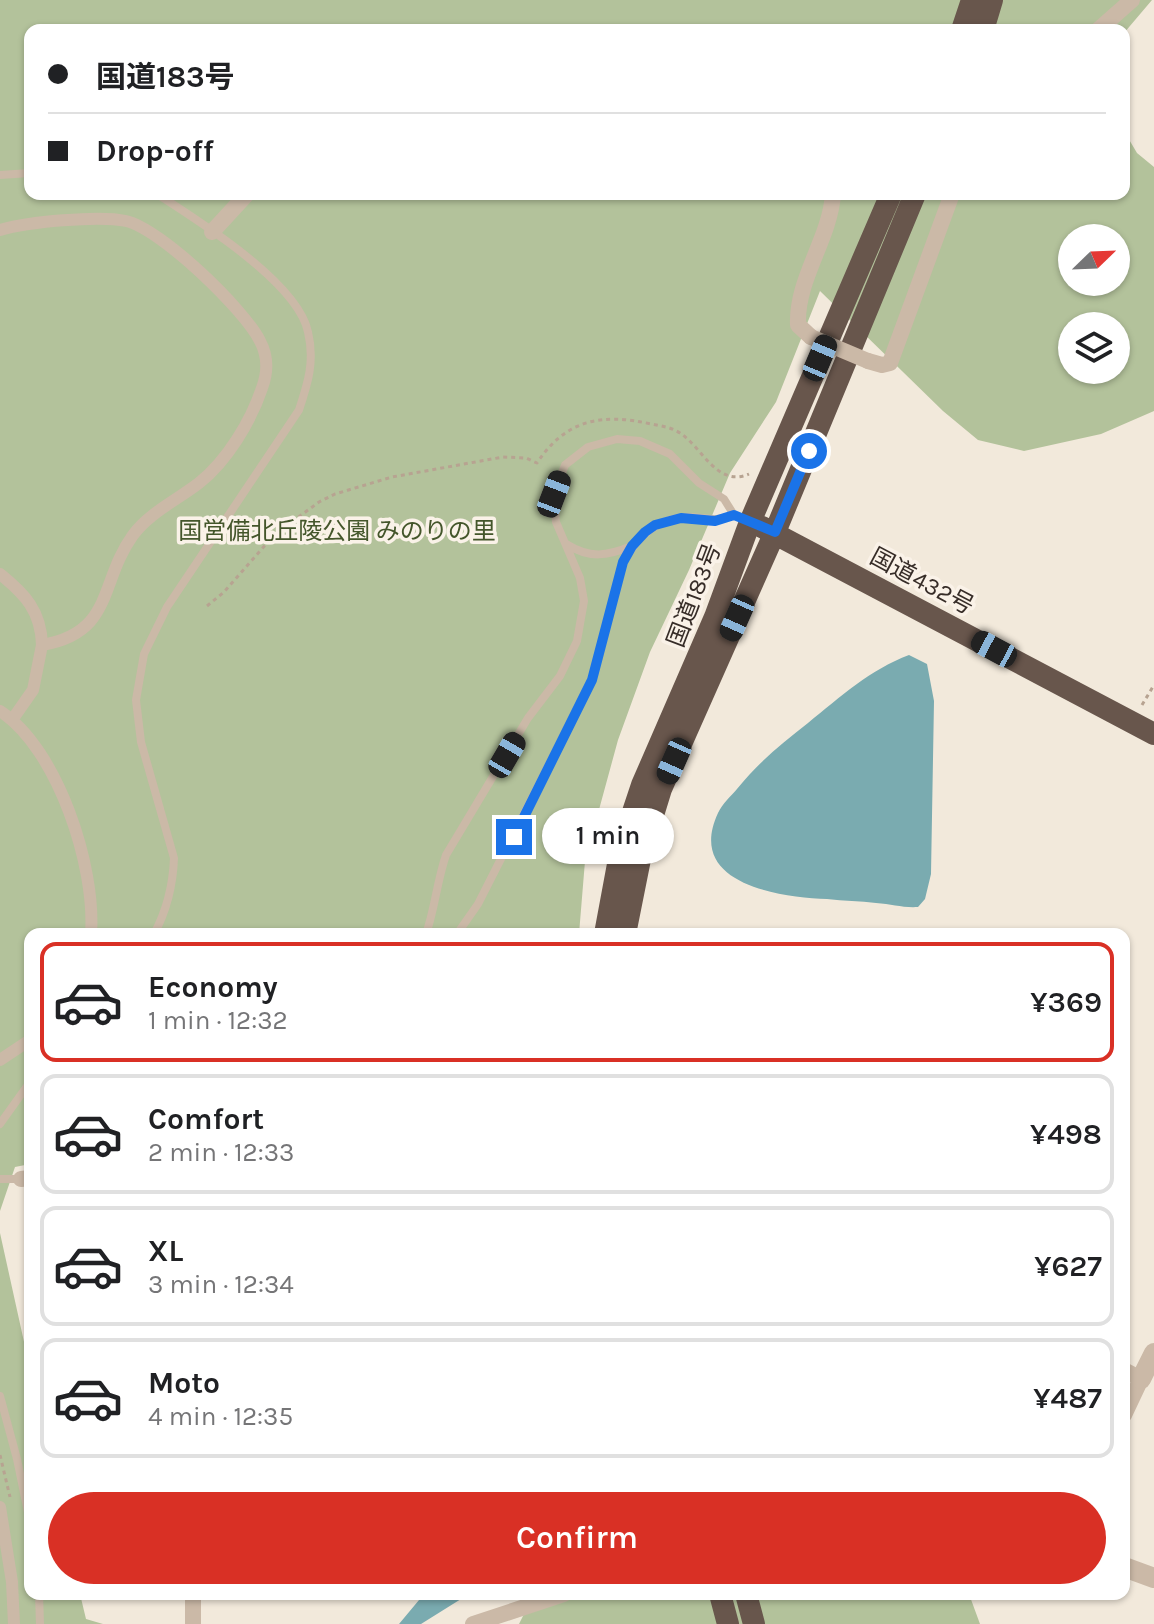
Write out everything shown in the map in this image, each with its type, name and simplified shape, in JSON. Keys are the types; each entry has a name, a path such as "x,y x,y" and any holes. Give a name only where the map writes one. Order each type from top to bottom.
{"highway":[{"path":"964,24 972,0"},
{"path":"985,24 992,0"},
{"name":"国道183号","path":"606,928 621,848 642,785 715,617 742,519 888,200"},
{"name":"国道183号","path":"626,928 641,854 661,789 775,532 913,200"},
{"name":"国道432号","path":"742,519 775,532 1154,734"},
{"path":"722,1600 728,1624"},
{"path":"748,1600 754,1624"}],"street":[{"path":"1105,24 1132,0"},
{"path":"212,232 241,200"},
{"path":"832,200 805,284 798,325 811,337 882,365 890,363 950,200"},
{"path":"0,230 35,222 123,220 144,228 174,249 232,304 260,340 267,367 249,420 218,463 201,481 150,517 133,534 90,624 68,637 42,645"},
{"path":"0,574 23,592 33,605 40,623 42,645 33,690 12,720"},
{"path":"0,711 34,746 77,832 90,896 91,928"},
{"path":"0,1060 24,1044"},
{"path":"1133,1375 1154,1353"},
{"path":"0,1507 12,1582 14,1624"},
{"path":"1130,1569 1154,1578"},
{"path":"193,1600 193,1624"},
{"path":"473,1624 498,1619 548,1600"}],"lane":[{"path":"0,175 24,173"},
{"path":"157,928 167,906 174,858 141,742 136,700 144,654 167,607 299,410 311,374 308,332 297,306 271,278 166,200"},
{"path":"428,928 446,855 528,718 560,676 577,641 584,601 580,578 556,522 554,494 565,465 588,447 617,439 640,441 670,454 699,483 724,499 742,519"},
{"path":"461,928 478,904 592,680 623,562 632,546 655,525 681,518 715,521 742,519"},
{"path":"566,544 592,556 632,546"},
{"path":"0,1124 24,1090"},
{"path":"0,1179 24,1178"},
{"path":"0,1396 24,1493"},
{"path":"39,1600 40,1624"}],"path":[{"path":"207,606 224,592 266,542 319,502 375,481 447,466 516,456 537,463 563,434 599,419 624,418 672,429 688,439 709,463 725,475 744,477 755,471"},
{"path":"1131,722 1154,685"}],"green space":[{"name":"国営備北丘陵公園 みのりの里","path":"0,0 1152,0 1130,26 24,24 24,200 1130,200 1130,141 1137,153 1154,167 1154,411 1101,434 1024,451 978,440 943,411 820,291 776,402 730,473 650,652 618,740 585,861 579,928 24,928 24,1165 15,1167 0,1211"},
{"path":"0,1233 24,1342 24,1600 81,1600 86,1619 103,1624 0,1624"},
{"path":"531,1600 971,1600 980,1624 519,1624"}],"water":[{"path":"909,655 927,664 934,701 931,874 925,899 918,907 913,907 785,895 742,882 725,871 714,856 711,837 718,813 727,800 771,754 844,694 882,668"},
{"path":"419,1600 459,1600 421,1624 399,1624"}],"route":[{"path":"514,837 592,680 623,562 632,546 655,525 681,518 715,521 734,515 775,532 809,451"}]}
